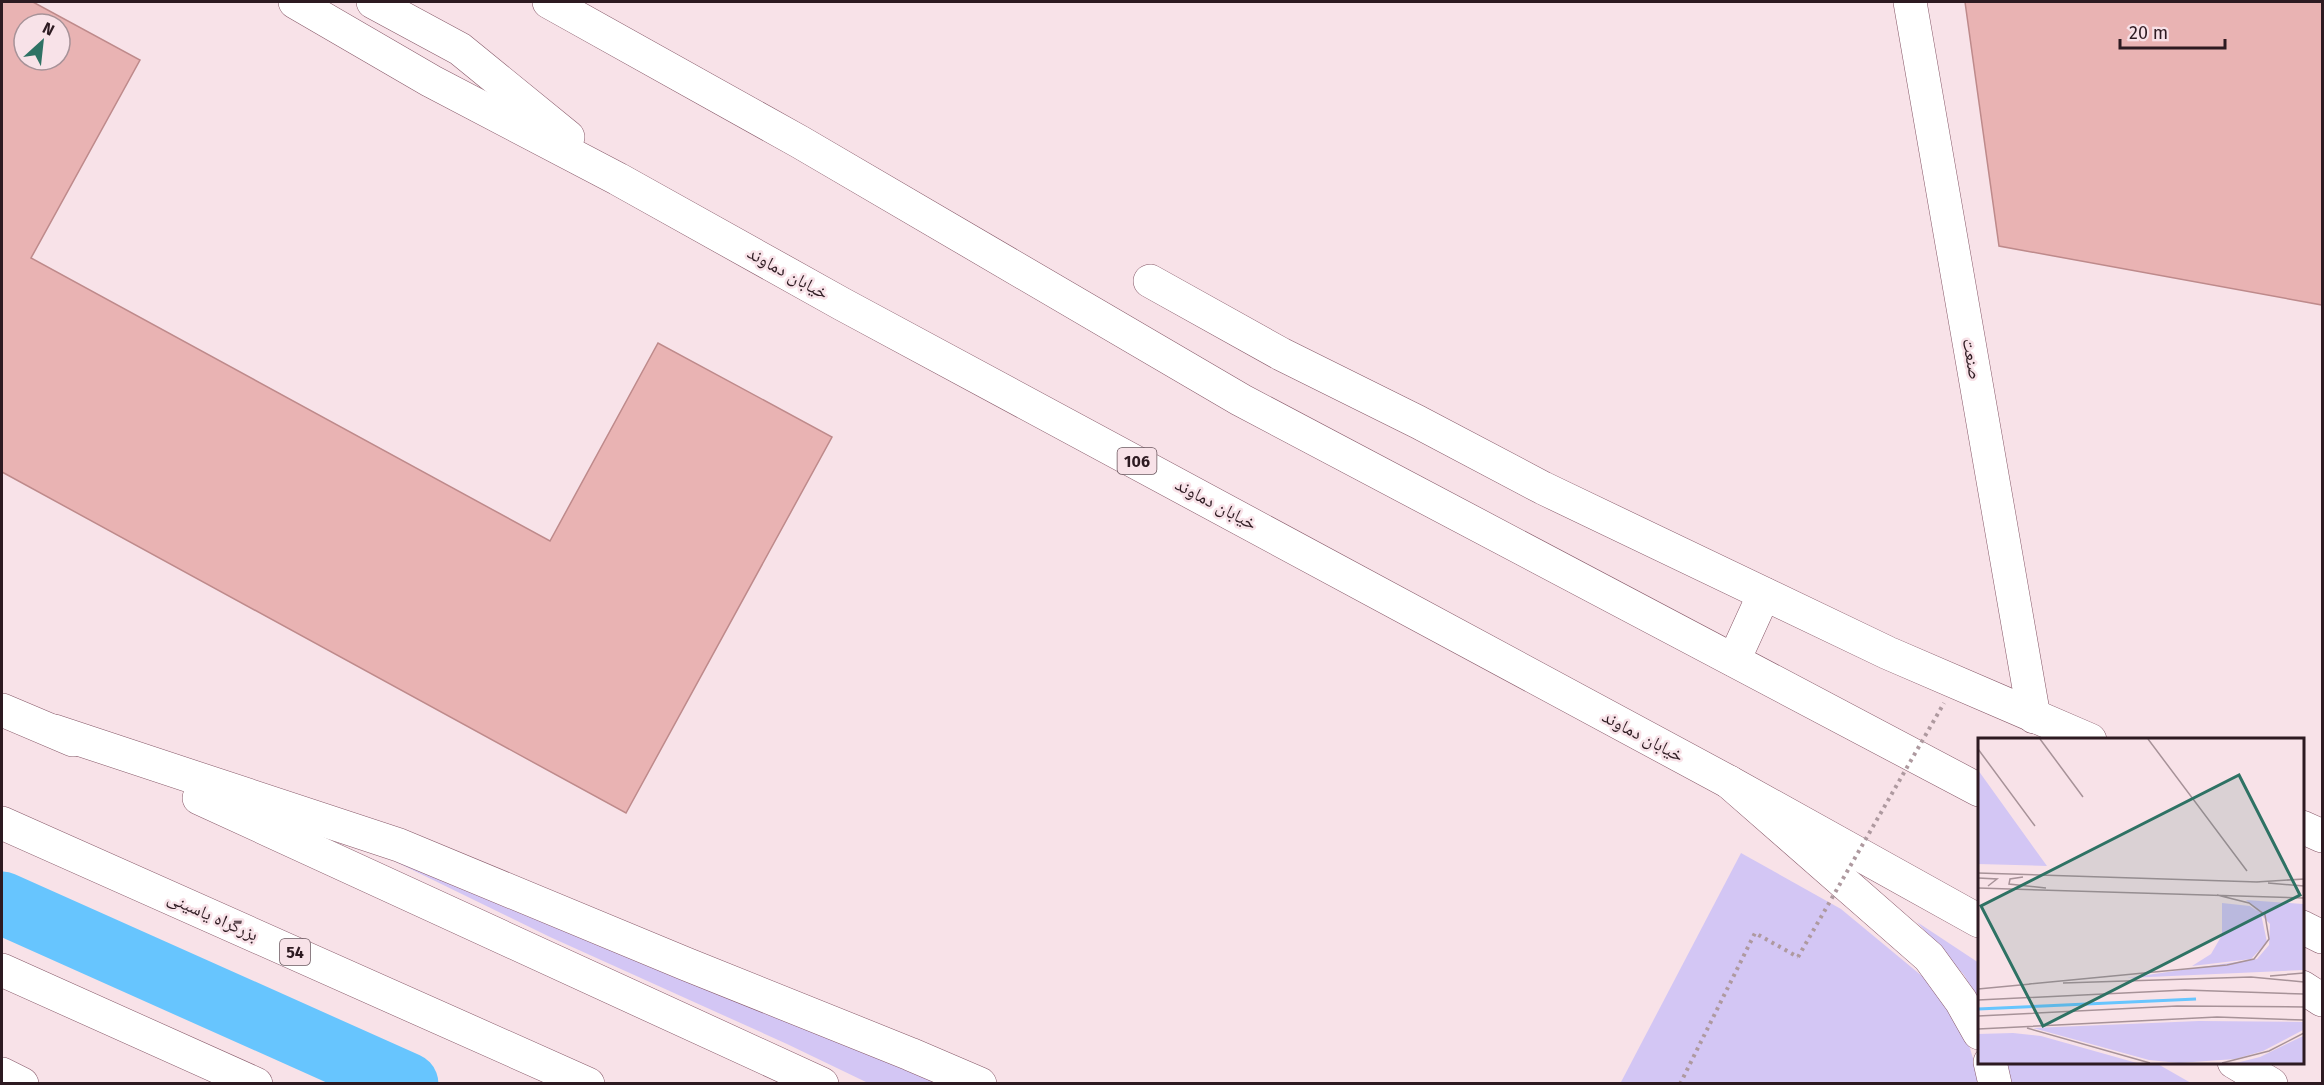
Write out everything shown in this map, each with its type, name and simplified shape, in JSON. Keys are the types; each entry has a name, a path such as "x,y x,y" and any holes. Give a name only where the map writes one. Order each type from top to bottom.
{"main road":[{"name":"خیابان دماوند","path":"295,2 431,81 618,179 842,304 1729,783 1978,920"},
{"path":"373,2 460,49 618,179"},
{"path":"549,2 800,142 1240,400 1978,789"},
{"name":"صنعت","path":"1910,2 2034,717"},
{"path":"1150,281 1281,354 1418,422 1543,488 1888,653 2085,738"},
{"path":"1734,660 1764,594"},
{"path":"2,710 54,731 822,1083"},
{"path":"54,731 399,844 980,1083"},
{"path":"1729,783 1929,957 1961,1001 1978,1031"},
{"name":"بزرگراه یاسینی","path":"2,823 588,1083"},
{"path":"2303,828 2322,836"},
{"path":"2303,928 2322,937"},
{"path":"2,970 256,1083"},
{"path":"2303,988 2322,1000"},
{"path":"1990,1064 1995,1083"},
{"path":"2238,1064 2271,1083"},
{"path":"2,1074 22,1083"}],"path":[{"path":"1680,1083 1755,933 1798,957 1944,703"}],"shaded area":[{"path":"1741,853 1841,909 1928,981 1968,1042 1981,1084 1620,1084"},
{"path":"390,859 477,887 949,1083 868,1083 550,937"},
{"path":"1917,922 1978,962 1978,999 1964,975"},
{"path":"2003,1064 2158,1064 2191,1083 2007,1083"}],"building":[{"path":"2,2 33,2 51,12 12,12 12,72 72,72 72,23 140,60 31,258 550,541 658,343 832,437 626,813 2,472"},
{"path":"1965,2 2322,2 2322,305 1999,246"}],"waterway":[{"path":"2,903 407,1084"}]}
